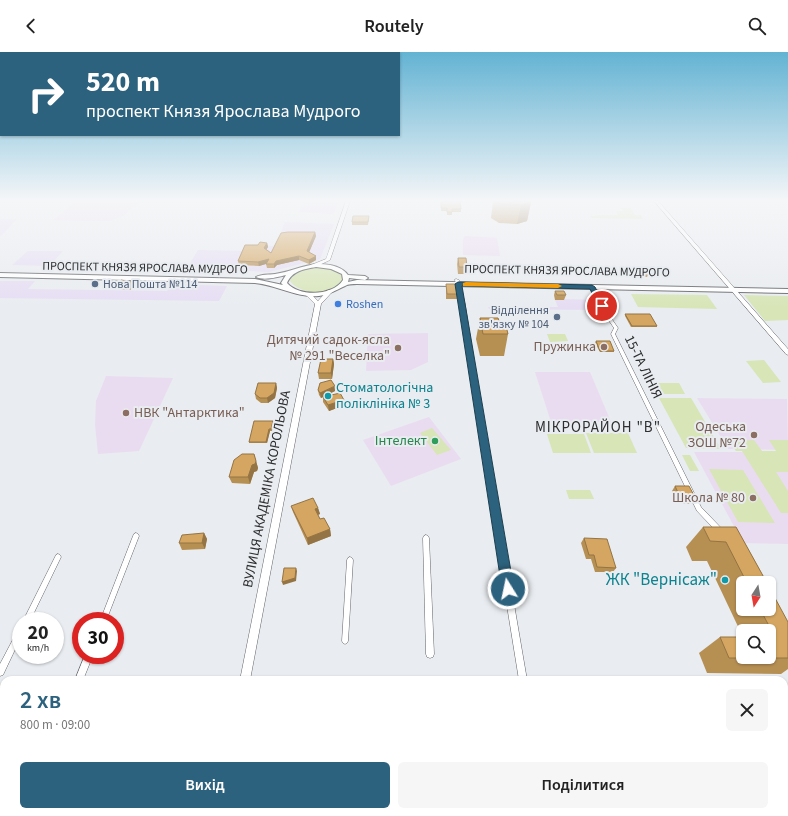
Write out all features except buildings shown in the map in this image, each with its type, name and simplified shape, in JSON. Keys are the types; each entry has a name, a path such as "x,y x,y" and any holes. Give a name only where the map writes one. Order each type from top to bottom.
{"main road":[{"path":"313,266 328,260 336,237"},
{"path":"687,237 788,353"},
{"path":"308,294 329,292 344,284 346,276 335,268 328,260"},
{"name":"ПРОСПЕКТ КНЯЗЯ ЯРОСЛАВА МУДРОГО","path":"0,271 266,277 313,266 335,268"},
{"path":"289,288 284,283 285,279 293,271"},
{"name":"ПРОСПЕКТ КНЯЗЯ ЯРОСЛАВА МУДРОГО","path":"0,275 262,282 308,294"},
{"name":"ПРОСПЕКТ КНЯЗЯ ЯРОСЛАВА МУДРОГО","path":"346,276 358,278 458,282 731,288 788,291"},
{"name":"ПРОСПЕКТ КНЯЗЯ ЯРОСЛАВА МУДРОГО","path":"344,284 357,282 458,282"},
{"name":"ПРОСПЕКТ КНЯЗЯ ЯРОСЛАВА МУДРОГО","path":"731,288 788,287"},
{"path":"308,294 318,304 329,292"},
{"name":"ВУЛИЦЯ АКАДЕМІКА КОРОЛЬОВА","path":"246,676 318,304"}],"street":[{"path":"458,282 522,676"},
{"name":"15-ТА ЛІНІЯ","path":"591,285 604,312 616,328 613,334 699,509 720,529 724,539"},
{"path":"106,612 136,536"},
{"path":"426,538 430,654"},
{"path":"30,612 58,557"},
{"path":"345,641 350,560"},
{"path":"0,672 12,648"},
{"path":"81,676 85,664"}],"shaded area":[{"path":"280,237 329,237 320,259 269,272 187,268 198,250 242,251 245,245 276,246"},
{"path":"465,237 497,238 500,256 463,255 463,240"},
{"path":"28,251 63,251 49,266 12,265"},
{"path":"0,281 35,281 28,289 167,291 172,284 227,286 219,301 0,298"},
{"path":"555,300 595,300 600,310 489,309 488,307 558,307"},
{"name":"Дитячий садок-ясла № 291 \"Веселка\"","path":"428,333 428,362 411,370 366,371 368,334"},
{"path":"535,372 590,372 611,422 551,422"},
{"name":"НВК \"Антарктика\"","path":"106,376 173,378 139,451 98,454 95,425 96,401"},
{"name":"Одеська ЗОШ №72","path":"697,398 787,399 788,450 728,449"},
{"path":"429,417 461,459 391,486 363,440"},
{"name":"Школа № 80","path":"694,452 788,452 788,544 743,543"}],"green space":[{"path":"311,268 325,268 334,270 341,275 343,279 339,285 326,292 309,292 295,286 290,281 295,273"},
{"path":"631,294 707,295 717,309 638,307"},
{"path":"744,295 788,296 788,320 765,321"},
{"path":"547,334 565,334 568,341 550,342"},
{"path":"764,360 781,382 763,383 746,361"},
{"path":"651,383 679,383 685,394 657,394"},
{"path":"659,398 691,398 721,449 686,448"},
{"name":"Інтелект","path":"432,428 451,450 437,455 420,433"},
{"path":"586,433 628,433 637,453 594,453"},
{"path":"547,434 584,434 591,453 553,453"},
{"path":"754,440 762,451 776,451 769,440 788,440 788,472 776,472 788,491 788,513 781,513 742,451 736,451 729,441"},
{"path":"682,455 690,455 699,471 690,471"},
{"path":"709,469 743,470 775,523 738,522"},
{"path":"566,490 590,490 594,499 569,499"}],"slow traffic":[{"path":"466,284 558,286"}],"place":[{"name":"Нова Пошта №114","path":"95,284"},
{"name":"Roshen","path":"338,304"},
{"name":"Відділення зв'язку № 104","path":"557,317"},
{"name":"Пружинка","path":"604,347"},
{"name":"Дитячий садок-ясла № 291 \"Веселка\"","path":"398,348"},
{"name":"Стоматологічна поліклініка № 3","path":"328,396"},
{"name":"НВК \"Антарктика\"","path":"126,413"},
{"name":"Одеська ЗОШ №72","path":"754,435"},
{"name":"Інтелект","path":"435,441"},
{"name":"Школа № 80","path":"753,498"},
{"name":"ЖК \"Вернісаж\"","path":"725,580"}],"district":[{"name":"МІКРОРАЙОН \"В\"","path":"598,427"}],"route":[{"path":"508,589 463,307 458,284 592,287 602,306"}]}
